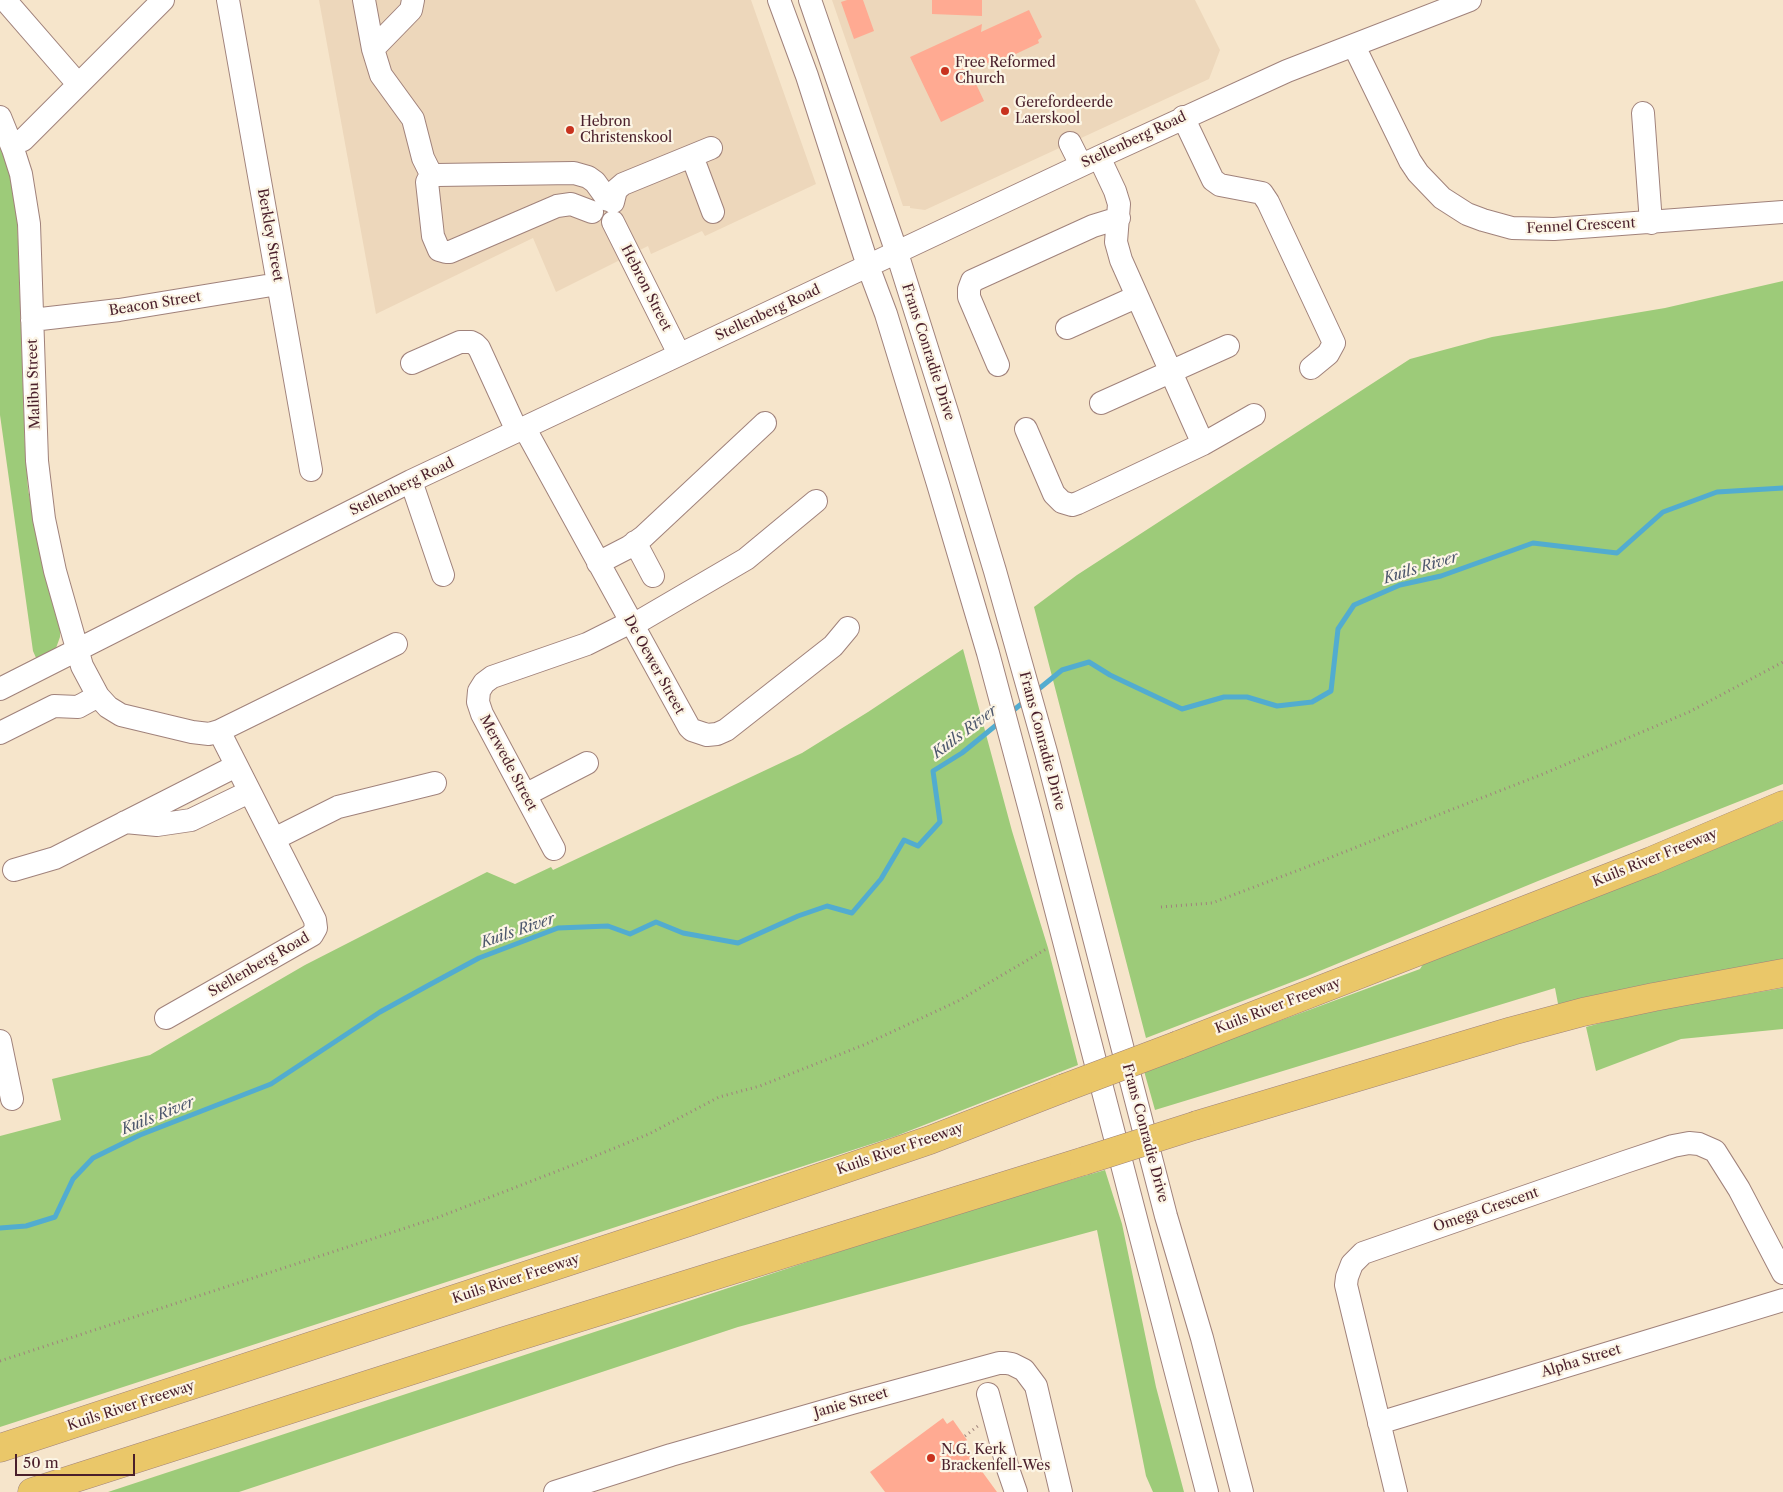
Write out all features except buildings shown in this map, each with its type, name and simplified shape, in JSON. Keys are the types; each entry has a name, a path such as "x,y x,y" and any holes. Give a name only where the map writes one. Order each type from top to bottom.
{"highway":[{"name":"Kuils River Freeway","path":"0,1448 930,1140 1651,861 1783,805"},
{"path":"32,1492 504,1341 1436,1052 1521,1028 1654,996 1783,973"}],"street":[{"path":"5,0 78,84"},
{"path":"11,144 23,140 162,0"},
{"name":"Berkley Street","path":"228,0 311,470"},
{"path":"364,0 376,62 386,84 413,120 423,158 432,176 428,182 433,236 440,250 450,252 558,206 571,204 606,209 616,190 623,184 701,152 713,212"},
{"path":"373,49 411,10 413,0"},
{"name":"Frans Conradie Drive","path":"779,0 810,86 868,266 886,314 994,675 1207,1492"},
{"name":"Frans Conradie Drive","path":"810,0 897,253 949,418 1020,658 1166,1216 1202,1338 1242,1492"},
{"name":"Stellenberg Road","path":"0,689 411,481 1183,117 1287,71 1470,0"},
{"name":"Fennel Crescent","path":"1354,46 1410,160 1425,182 1442,198 1467,214 1492,224 1521,229 1554,229 1783,212"},
{"path":"1643,113 1651,223"},
{"name":"Malibu Street","path":"0,117 20,168 27,204 30,237 37,461 41,504 52,557 77,651"},
{"path":"1183,117 1214,182 1262,194 1268,202 1334,344 1328,354 1311,368"},
{"path":"1070,143 1090,161 1115,192 1119,209 1117,246 1136,297 1203,444"},
{"name":"Hebron Street","path":"432,176 574,173 588,177 595,182 606,209 679,354"},
{"path":"998,365 969,298 969,288 972,281 1093,226 1119,218"},
{"name":"Beacon Street","path":"32,320 119,310 278,284"},
{"path":"1067,328 1136,297"},
{"name":"De Oewer Street","path":"412,364 460,342 470,342 479,348 520,429 598,563 689,727 696,732 707,735 717,734 726,730 833,646 848,628"},
{"path":"1101,403 1228,346"},
{"path":"1026,429 1054,494 1059,500 1068,504 1078,503 1203,444 1254,415"},
{"path":"598,563 635,542 765,423"},
{"path":"411,481 443,575"},
{"name":"Merwede Street","path":"554,849 482,714 478,696 488,679 587,644 632,624 746,559 816,501"},
{"path":"635,542 653,576"},
{"path":"77,651 82,666 98,696 108,707 128,717 209,734 219,731 396,644"},
{"path":"0,733 50,707 58,705 78,707 98,696"},
{"name":"Stellenberg Road","path":"166,1018 314,934 316,928 316,920 219,731"},
{"path":"525,795 587,763"},
{"path":"14,870 55,858 236,766"},
{"path":"274,839 338,807 435,783"},
{"path":"125,822 157,825 191,820 250,792"},
{"path":"0,1044 12,1099"},
{"name":"Omega Crescent","path":"1396,1492 1346,1284 1352,1264 1370,1250 1673,1146 1689,1143 1699,1144 1715,1151 1783,1272"},
{"name":"Alpha Street","path":"1379,1422 1783,1300"},
{"name":"Janie Street","path":"555,1492 670,1455 998,1363 1006,1363 1019,1366 1036,1386 1061,1492"},
{"path":"988,1394 1016,1492"}],"path":[{"path":"1161,907 1212,903 1312,865 1543,774 1690,712 1783,662"},
{"path":"0,1362 439,1217 573,1165 649,1134 719,1097 760,1086 874,1040 958,1001 1048,948"}],"shaded area":[{"name":"Hebron Christenskool","path":"319,0 751,0 816,184 705,236 702,231 651,254 648,246 556,292 533,238 376,314"},
{"name":"Gerefordeerde Laerskool","path":"832,0 1195,0 1220,50 1209,79 925,210 903,206"}],"green space":[{"path":"0,143 8,166 17,212 28,489 43,569 60,630 60,637 56,648 37,660 33,651 0,415"},
{"path":"1783,281 1783,784 1538,881 1305,977 1146,1038 1034,607 1077,575 1410,359 1492,337 1665,308"},
{"path":"963,649 1012,831 1048,948 1078,1065 896,1136 0,1427 0,1136 61,1120 52,1079 150,1055 305,965 487,872 515,884 551,867 553,870 802,753"},
{"path":"1783,821 1783,965 1559,1009 1555,988 1155,1110 1144,1071 1420,969 1427,958"},
{"path":"1783,988 1783,1029 1681,1039 1596,1071 1586,1027 1619,1018"},
{"path":"1105,1170 1122,1224 1156,1387 1184,1492 1153,1492 1146,1476 1097,1230 738,1327 239,1492 108,1492 941,1218"}],"waterway":[{"name":"Kuils River","path":"1035,692 1062,670 1089,662 1110,675 1182,709 1224,697 1247,697 1277,706 1312,702 1331,691 1338,629 1354,605 1400,585 1441,576 1533,543 1617,553 1663,512 1717,492 1783,488"},
{"name":"Kuils River","path":"1010,713 1025,701"},
{"name":"Kuils River","path":"0,1228 26,1226 55,1217 73,1179 93,1158 140,1135 271,1084 380,1012 429,985 479,958 558,928 608,926 630,934 656,922 683,933 738,943 798,916 827,906 852,913 881,879 904,840 918,846 940,822 933,771 962,753 1000,722"}],"place":[{"name":"Free Reformed Church","path":"945,71"},
{"name":"Gerefordeerde Laerskool","path":"1005,111"},
{"name":"Hebron Christenskool","path":"570,130"},
{"name":"N.G. Kerk Brackenfell-Wes","path":"931,1458"}]}
